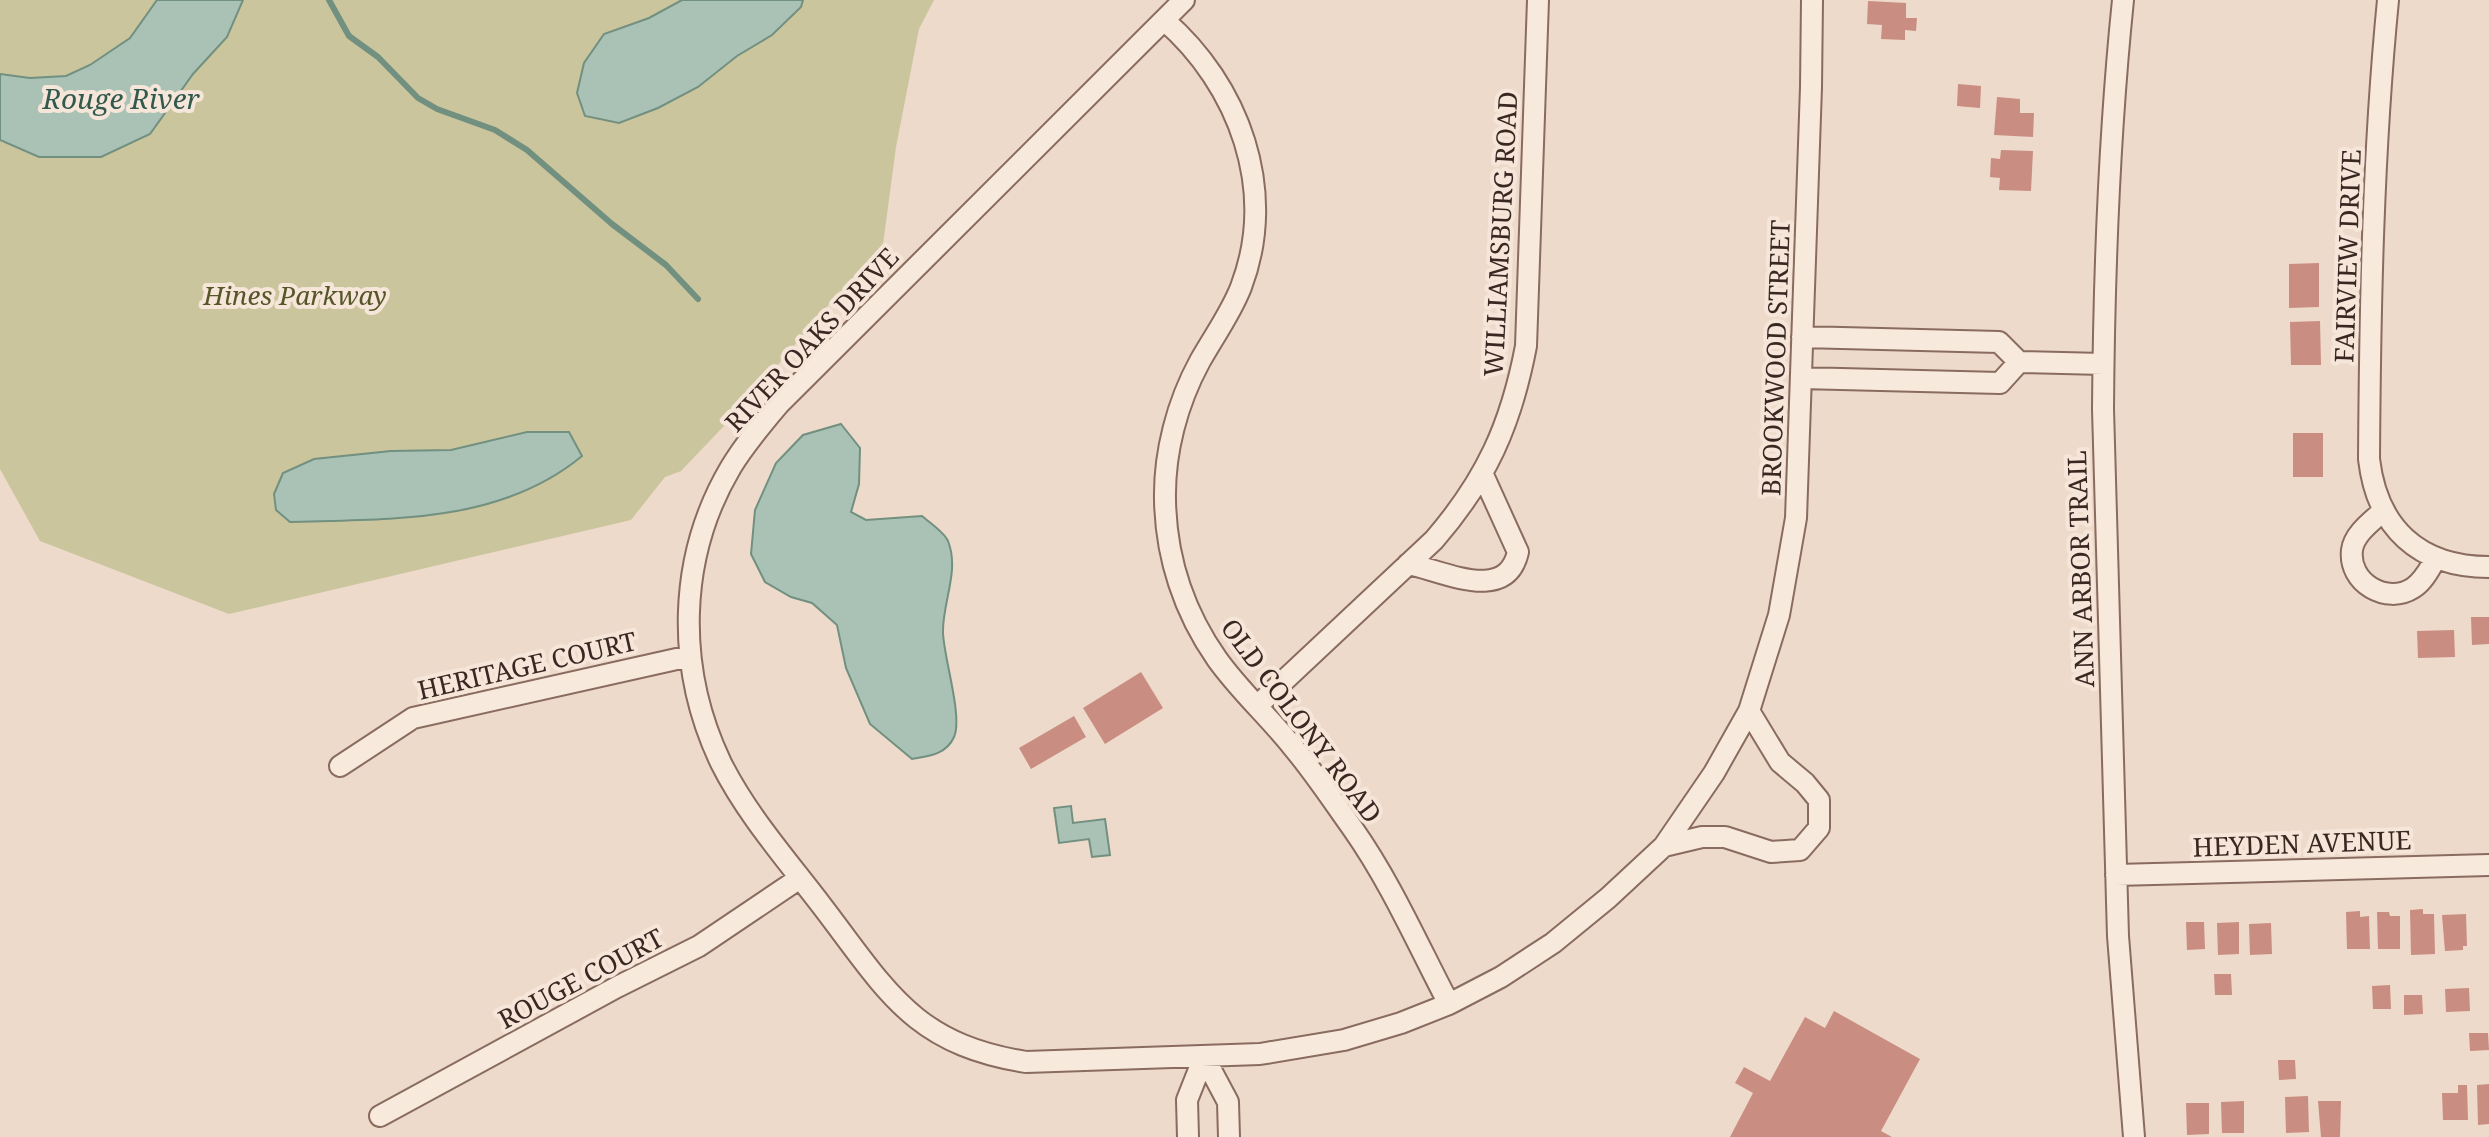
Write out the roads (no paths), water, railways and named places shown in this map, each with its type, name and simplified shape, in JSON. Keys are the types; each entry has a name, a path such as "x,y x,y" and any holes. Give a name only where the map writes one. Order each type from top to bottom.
{"street":[{"name":"RIVER OAKS DRIVE","path":"1184,0 779,404 751,438 719,489 699,543 689,602 690,656 698,702 722,764 747,808 891,996 922,1024 952,1042 991,1056 1026,1062 1204,1057"},
{"name":"WILLIAMSBURG ROAD","path":"1257,706 1458,513 1483,475 1508,420 1518,391 1526,346 1538,0"},
{"name":"BROOKWOOD STREET","path":"1204,1057 1284,1051 1344,1040 1401,1023 1449,1004 1501,977 1553,943 1664,846 1714,773 1749,711 1779,615 1793,545 1812,0"},
{"name":"ANN ARBOR TRAIL","path":"2123,0 2113,99 2103,364 2116,875 2122,1007 2134,1137"},
{"name":"FAIRVIEW DRIVE","path":"2388,0 2373,199 2369,459 2372,486 2383,511 2405,538 2436,558 2462,565 2489,567"},
{"name":"OLD COLONY ROAD","path":"1164,20 1197,51 1223,89 1242,131 1253,175 1255,221 1248,265 1232,306 1198,364 1181,403 1169,451 1165,500 1171,557 1189,610 1218,661 1310,769 1356,833 1396,900 1449,1004"},
{"path":"1802,337 1999,342 2019,362 2103,364"},
{"path":"1801,378 2000,383 2019,362"},
{"path":"1408,564 1492,582 1505,577 1515,566 1518,552 1483,475"},
{"path":"2383,511 2365,527 2352,549 2355,569 2364,582 2376,592 2395,594 2412,589 2423,579 2436,558"},
{"name":"HERITAGE COURT","path":"340,766 413,718 690,656"},
{"name":"BROOKWOOD STREET","path":"1664,846 1702,837 1725,837 1771,852 1800,850 1819,828 1819,800 1805,783 1780,762 1749,711"},
{"name":"HEYDEN AVENUE","path":"2116,875 2489,865"},
{"name":"ROUGE COURT","path":"380,1116 699,946 800,878"},
{"path":"1188,1137 1187,1100 1204,1057"},
{"path":"1204,1057 1228,1102 1229,1137"}],"water":[{"name":"Rouge River","path":"157,0 243,0 227,37 193,74 150,134 101,157 39,157 0,140 0,74 30,78 66,76 90,65 130,38"},
{"path":"682,0 803,0 801,7 772,35 737,56 698,87 658,108 619,123 585,116 577,93 584,63 604,34 649,18"},
{"path":"841,424 860,448 859,484 851,512 866,520 922,516 943,534 951,552 943,633 955,702 956,728 951,743 930,755 912,759 870,724 846,668 837,625 812,603 791,597 765,582 751,554 755,510 776,463 803,435"},
{"path":"527,432 569,432 582,456 550,478 516,495 443,513 405,518 290,522 276,510 274,494 283,473 314,459 391,451 451,450"},
{"path":"1071,806 1073,823 1105,819 1110,855 1092,857 1089,839 1059,843 1054,808"}],"waterway":[{"path":"329,0 349,36 378,57 418,98 437,109 495,130 527,150 612,224 666,265 698,299"}],"park label":[{"name":"Hines Parkway","path":"295,296"}]}
